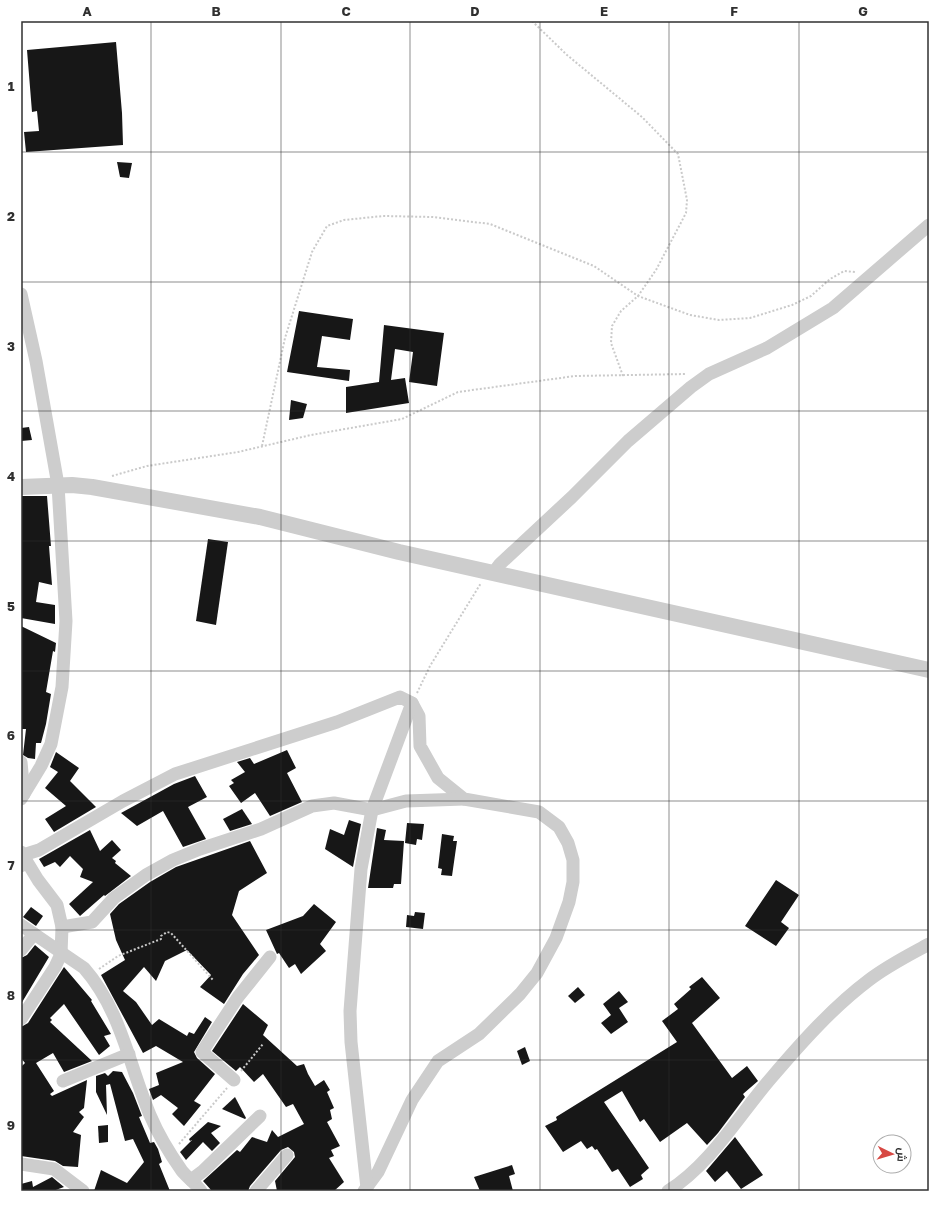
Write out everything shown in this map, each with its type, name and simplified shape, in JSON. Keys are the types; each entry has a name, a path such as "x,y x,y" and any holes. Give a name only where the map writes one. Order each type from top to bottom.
{"street":[{"path":"492,572 572,497 628,441 691,387 709,374 768,348 833,308 929,225"},
{"path":"21,294 36,361 58,485 66,620 62,687 58,713 47,754 22,797"},
{"path":"21,486 58,485 92,487 260,517 398,552 929,670"},
{"path":"21,1019 55,967 61,954 62,927 57,905 22,858 39,850 123,801 175,774 337,722 400,697 412,703 419,716 420,746 438,778 464,799"},
{"path":"366,1190 351,1042 350,1011 361,869 372,810 412,703"},
{"path":"21,762 22,797"},
{"path":"62,927 92,922 114,898 146,875 173,860 200,849 257,830 305,808 320,803 334,803 372,810 406,801 464,799 539,812 558,827 568,843 573,860 573,882 569,902 556,938 537,973 520,994 479,1034 438,1061 412,1100 378,1172 366,1190"},
{"path":"21,925 61,954 84,968 90,975 109,1005 121,1030 151,1116 171,1152 196,1188"},
{"path":"21,950 34,934"},
{"path":"668,1191 704,1161 773,1076 844,1002 870,980 929,944"},
{"path":"234,1080 202,1052 238,997 270,957"},
{"path":"63,1081 129,1054"},
{"path":"196,1188 203,1171 260,1116"},
{"path":"256,1191 287,1155"},
{"path":"21,1164 54,1169 83,1191"}],"path":[{"path":"532,21 567,55 642,117 678,154 687,200 686,213 656,270 638,296 621,310 612,326 611,342 623,376"},
{"path":"262,446 285,338 312,252 327,226 344,220 383,216 433,217 490,224 594,266 638,296 690,315 719,320 750,318 792,305 811,296 830,279 844,270 862,272 868,278"},
{"path":"92,487 116,474 147,466 238,452 311,435 402,419 458,392 575,376 688,374"},
{"path":"412,703 430,666 492,572"},
{"path":"90,975 118,956 160,939 161,936 167,932 171,933 213,980"},
{"path":"171,1152 234,1080 263,1044"}],"building":[{"path":"116,42 123,145 26,152 24,132 39,131 37,111 32,112 27,50"},
{"path":"117,162 132,163 129,178 120,177"},
{"path":"299,311 353,319 350,340 322,336 317,367 350,370 349,381 287,372"},
{"path":"384,325 444,333 437,386 409,382 413,352 395,349 391,380 405,378 409,403 346,413 346,387 379,382"},
{"path":"291,400 307,404 303,418 289,420"},
{"path":"29,427 32,440 21,441 21,428"},
{"path":"21,496 47,496 52,585 39,582 36,602 55,605 55,624 21,618"},
{"path":"208,539 228,542 216,625 196,621"},
{"path":"21,626 56,643 55,652 53,651 46,692 51,694 46,724 41,743 36,743 35,759 28,758 23,755 26,729 21,729"},
{"path":"287,750 296,768 287,773 302,802 270,816 255,793 241,803 229,786 234,783 231,780 245,772 237,762 250,758 254,764"},
{"path":"56,752 79,768 70,781 96,807 54,832 45,819 66,806 45,788 58,772 50,767"},
{"path":"195,776 207,797 188,807 206,839 183,847 163,811 137,826 121,813 174,784"},
{"path":"242,809 252,824 230,831 223,819"},
{"path":"349,820 361,824 353,867 325,849 330,829 344,835"},
{"path":"407,823 424,824 422,840 417,839 416,845 405,843"},
{"path":"377,828 386,830 384,840 404,841 401,884 394,884 393,888 368,888"},
{"path":"90,830 100,851 112,840 121,850 112,858 116,861 115,863 131,876 105,896 104,895 80,916 69,904 93,882 80,877 83,869 70,856 60,867 55,862 44,867 39,859"},
{"path":"442,834 454,836 453,841 457,841 452,876 441,875 442,869 438,868"},
{"path":"250,841 267,873 239,891 232,915 259,955 243,974 224,1004 200,987 211,975 187,950 165,961 156,981 144,967 123,991 136,1002 152,1025 159,1019 187,1036 189,1032 194,1034 205,1017 212,1022 194,1052 197,1058 215,1074 194,1101 201,1105 184,1126 172,1114 178,1108 161,1095 153,1100 149,1089 159,1085 156,1073 183,1062 156,1046 143,1053 101,975 125,960 116,940 110,914 119,904 150,882 176,867"},
{"path":"776,880 799,895 781,922 789,928 776,946 745,926"},
{"path":"314,904 336,922 320,944 326,951 301,974 295,964 289,968 279,953 277,954 266,930 303,916"},
{"path":"31,907 43,916 36,926 23,917"},
{"path":"415,912 425,913 423,929 406,927 407,915 414,916"},
{"path":"35,945 49,957 21,1004 21,958 27,955"},
{"path":"64,967 92,1000 91,1001 111,1034 104,1036 110,1046 99,1055 64,1004 50,1018 52,1020 50,1022 92,1061 64,1072 53,1053 36,1063 54,1091 50,1094 52,1096 87,1080 84,1108 79,1112 84,1117 73,1132 81,1135 78,1167 63,1166 55,1161 21,1156 21,1067 25,1063 21,1058 21,1027 28,1023"},
{"path":"702,977 720,998 692,1023 732,1078 747,1066 758,1081 743,1094 745,1097 718,1133 707,1145 687,1123 660,1142 644,1119 640,1122 622,1091 604,1102 649,1168 641,1175 643,1179 630,1187 618,1169 612,1172 597,1149 595,1150 592,1146 587,1149 581,1141 563,1152 545,1126 557,1120 556,1117 677,1042 662,1021 678,1009 674,1004 691,989 689,987"},
{"path":"578,987 585,995 575,1003 568,996"},
{"path":"619,991 628,1002 619,1008 628,1022 611,1034 601,1023 611,1015 603,1004"},
{"path":"243,1004 268,1025 263,1035 297,1066 304,1064 315,1086 324,1080 330,1090 327,1092 334,1108 330,1110 332,1119 327,1122 340,1146 331,1150 334,1156 329,1158 344,1182 334,1191 277,1191 275,1181 295,1157 294,1152 288,1147 281,1150 250,1186 248,1191 212,1191 203,1181 237,1150 240,1152 252,1137 267,1142 272,1130 278,1137 304,1124 293,1104 286,1107 263,1074 254,1082 240,1067 236,1071 212,1051"},
{"path":"525,1047 530,1061 522,1065 517,1051"},
{"path":"113,1071 122,1072 133,1093 142,1116 139,1117 150,1143 154,1142 158,1149 162,1162 159,1164 170,1191 94,1191 101,1170 127,1183 144,1162 133,1139 125,1141 110,1084 106,1085 107,1115 96,1092 96,1076 105,1073 108,1076"},
{"path":"235,1097 246,1118 245,1119 222,1109"},
{"path":"208,1122 221,1126 211,1133 220,1143 212,1151 203,1142 186,1160 180,1152 192,1140 190,1141 189,1139"},
{"path":"108,1125 108,1142 99,1143 98,1126"},
{"path":"735,1137 763,1175 741,1189 727,1171 715,1182 706,1171"},
{"path":"512,1165 515,1174 509,1176 513,1191 480,1191 474,1177"},
{"path":"52,1177 64,1187 53,1191 21,1191 21,1184 32,1181 33,1187"}]}
